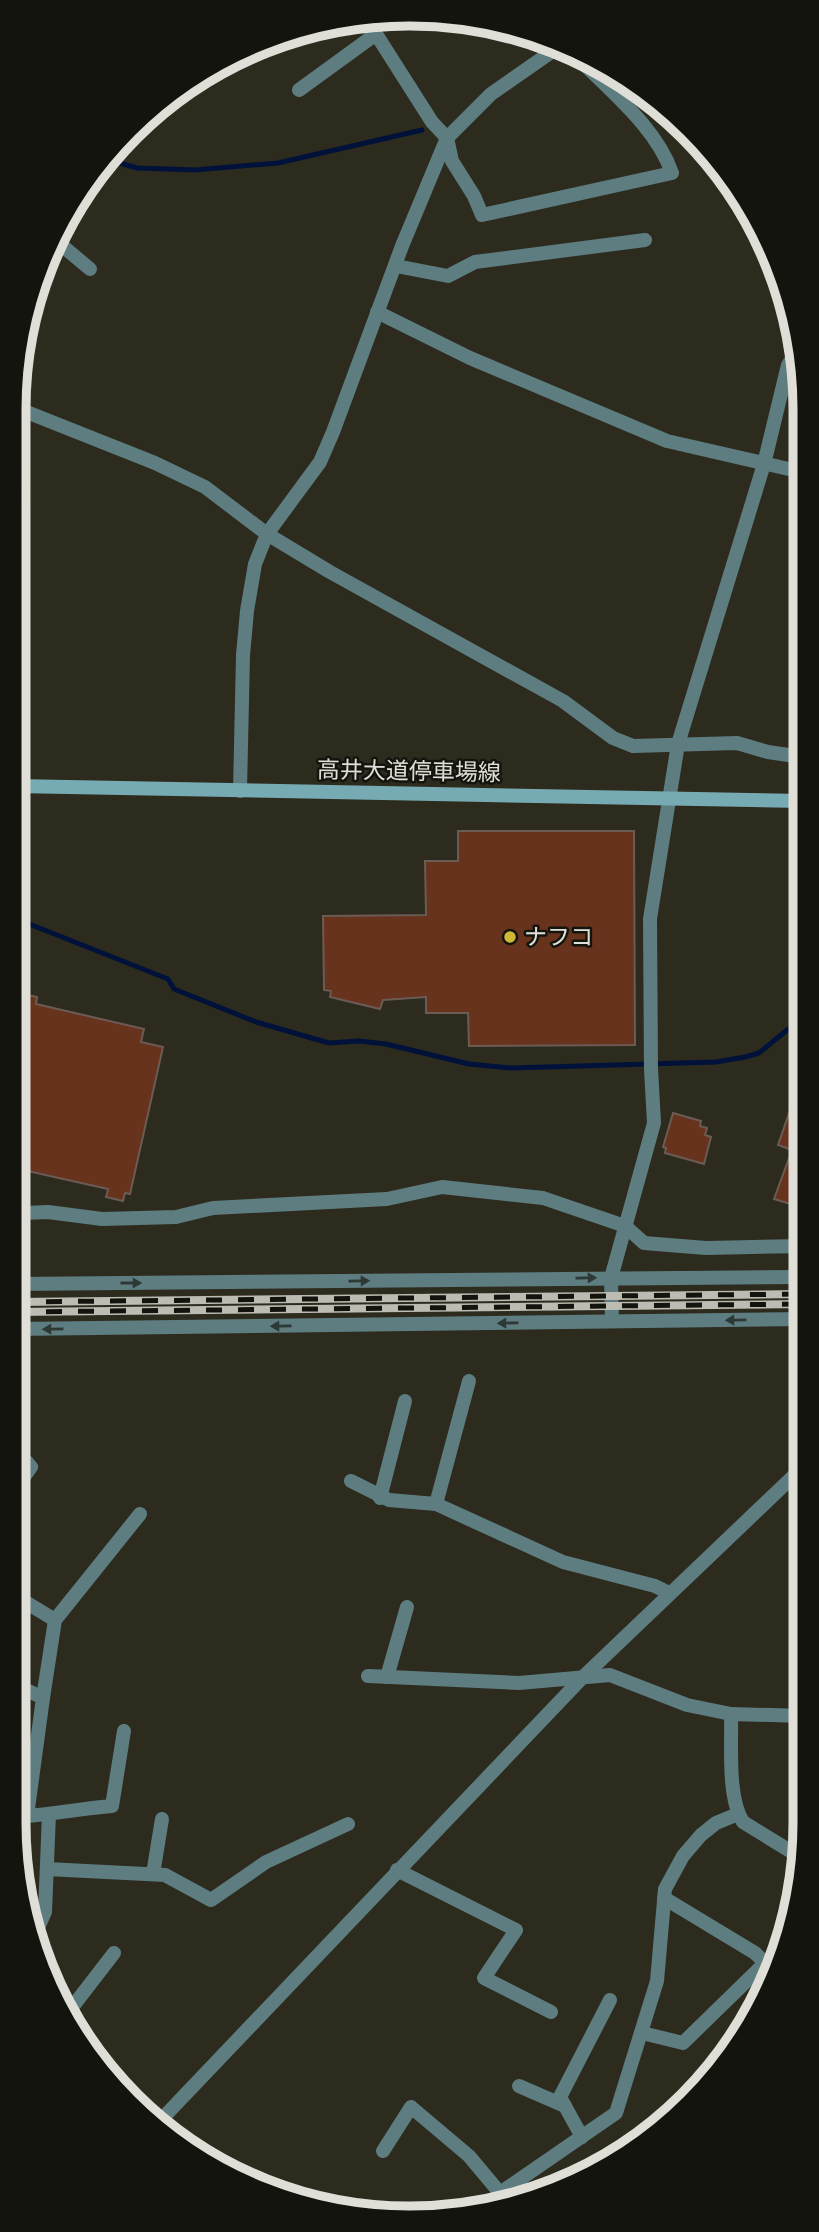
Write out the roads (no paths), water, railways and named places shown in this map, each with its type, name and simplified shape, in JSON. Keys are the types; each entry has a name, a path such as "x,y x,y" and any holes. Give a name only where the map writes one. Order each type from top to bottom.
{"main road":[{"name":"高井大道停車場線","path":"26,786 793,801"}],"street":[{"path":"299,90 376,34 432,122 447,138 452,161 474,195 482,215 672,173 667,160 642,125 593,74"},
{"path":"240,791 243,655 247,611 255,564 267,534 320,462 447,138 491,94 550,53"},
{"path":"396,266 448,276 475,262 645,240"},
{"path":"63,246 90,269"},
{"path":"377,312 471,358 667,441 793,470"},
{"path":"612,1321 611,1278 654,1123 650,919 678,744 764,464 789,363"},
{"path":"26,412 155,463 205,487 267,534 330,572 564,701 613,738 633,746 737,743 793,756"},
{"path":"26,1213 48,1212 102,1219 176,1217 213,1208 387,1199 442,1187 542,1198 625,1226 644,1243 706,1248 793,1246"},
{"path":"26,1284 793,1277"},
{"path":"26,1329 793,1319"},
{"path":"436,1504 469,1381"},
{"path":"380,1497 405,1401"},
{"path":"164,2117 583,1677 793,1476"},
{"path":"351,1481 389,1500 436,1504 563,1562 655,1586 669,1593"},
{"path":"26,1784 55,1620 140,1514"},
{"path":"26,1602 55,1620"},
{"path":"387,1677 407,1608"},
{"path":"368,1676 519,1683 610,1675 687,1705 731,1714 793,1716"},
{"path":"26,1690 43,1698"},
{"path":"731,1714 734,1800 738,1814 743,1822 792,1852"},
{"path":"26,1815 113,1807 124,1731"},
{"path":"40,1924 45,1912 49,1814"},
{"path":"511,2192 616,2113 657,1981 665,1889 683,1856 701,1835 716,1823 738,1814"},
{"path":"153,1874 162,1819"},
{"path":"47,1869 164,1875 211,1900 266,1862 348,1824"},
{"path":"397,1870 516,1930 484,1978 551,2012"},
{"path":"642,2033 683,2043 765,1963 755,1953 664,1898"},
{"path":"73,2006 114,1952"},
{"path":"582,2137 560,2097 610,2000"},
{"path":"519,2086 565,2106"},
{"path":"383,2151 411,2107 470,2156 503,2194"}],"waterway":[{"path":"117,162 137,168 195,170 278,163 422,130"},
{"path":"26,923 168,979 174,989 256,1022 329,1043 359,1041 386,1044 469,1064 511,1068 716,1062 759,1053 793,1025"}],"railway":[{"path":"26,1302 793,1294"},
{"path":"26,1312 793,1304"}],"place":[{"name":"ナフコ","path":"510,937"}]}
